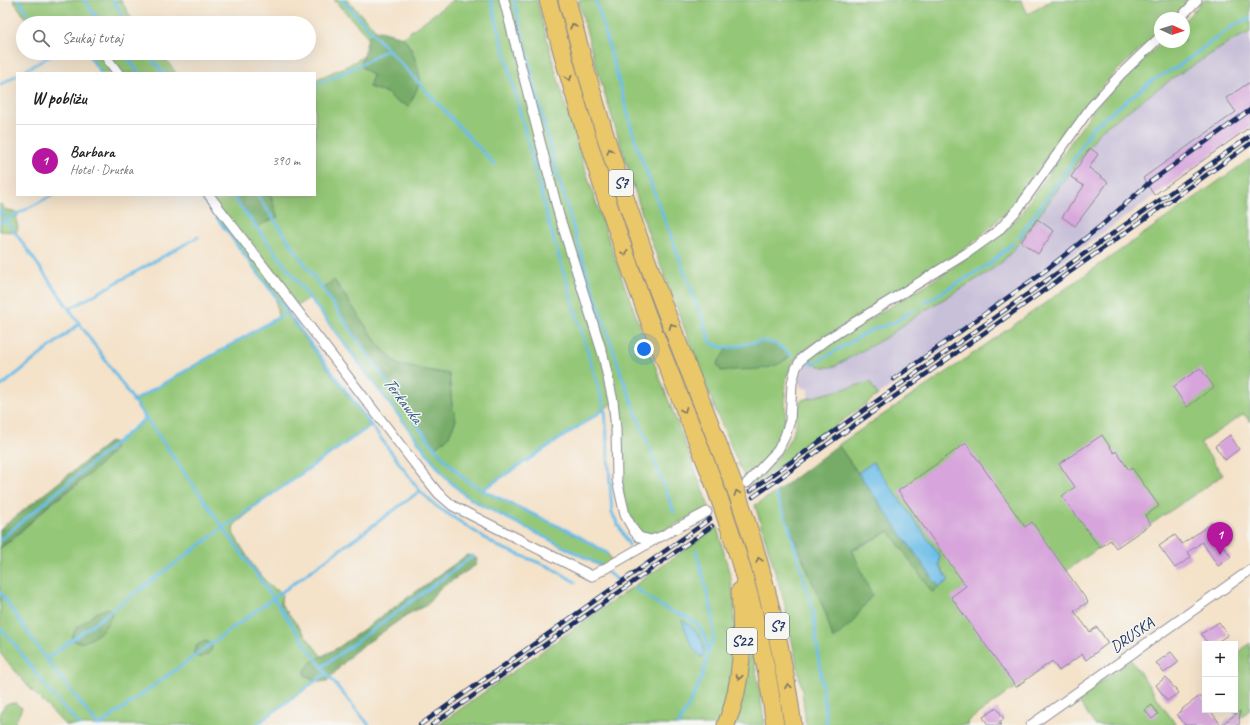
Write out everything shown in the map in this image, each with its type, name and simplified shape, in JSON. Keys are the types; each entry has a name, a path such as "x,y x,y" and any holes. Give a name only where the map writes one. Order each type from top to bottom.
{"highway":[{"name":"S7","path":"548,0 586,136 612,216 670,374 713,481 738,554 760,637 775,725"},
{"name":"S7","path":"567,0 601,122 631,215 657,288 738,496 765,578 779,635 793,725"},
{"name":"S22","path":"726,725 737,687 741,663 742,611 738,554"}],"street":[{"path":"504,0 559,215 604,355 613,401 616,430 617,480 623,510 629,525 639,536 646,540 655,539"},
{"path":"1186,12 1197,0"},
{"path":"747,483 778,450 785,436 790,421 792,383 796,368 802,358 826,340 967,253 998,231 1018,209 1091,107 1121,74 1154,43"},
{"path":"108,60 117,72"},
{"path":"210,196 434,489 449,503 478,520 592,576 655,539 707,512"},
{"name":"DRUSKA","path":"1031,725 1250,570"}],"shaded area":[{"path":"1250,32 1250,127 878,395 870,382 808,399 808,389 801,387 798,380 803,368 808,362 822,368 859,353 885,338 922,312 987,273 1003,261 1015,248 1101,130 1179,74 1232,41"}],"green space":[{"path":"13,0 121,0 130,16 24,16"},
{"path":"334,0 347,0 376,30 368,37"},
{"path":"453,0 537,0 566,105 610,244 709,507 646,540 625,515 613,402 605,409 483,490 595,545 607,553 611,559 610,565 603,568 481,505 465,495 446,478 309,298 286,313 370,426 253,506 251,511 234,525 233,533 261,576 268,584 282,592 281,604 322,657 316,659 305,675 317,681 256,725 65,725 27,685 0,653 0,548 12,540 47,507 77,485 113,452 116,443 145,419 133,401 278,317 275,294 201,196 233,196 256,227 273,199 271,196 316,196 316,80 349,65 364,56 360,65 373,76 369,87 387,93 395,101 413,51 403,37","holes":["334,280 378,344 398,365 449,374 452,405 456,420 435,447"]},
{"path":"578,0 1021,0 1028,14 1052,0 1191,0 1180,12 1154,12 1154,37 1119,69 1083,107 1011,208 972,244 800,353 792,364 786,380 785,417 780,436 765,459 745,479 715,409 647,230 594,59"},
{"path":"1204,0 1250,0 1250,32 1232,41 1179,74 1101,130 1015,248 1003,261 987,273 922,312 885,338 835,366 818,366 808,362 821,350 861,324 927,285 1004,232 1019,216 1095,108 1124,78 1156,48 1190,48 1190,15"},
{"path":"376,30 403,37 410,47 419,71 419,83 409,106 395,101 387,93 369,87 373,76 360,65 368,37"},
{"path":"92,60 166,60 175,72 100,72"},
{"path":"1250,159 1250,422 1244,414 1200,443 1223,475 1116,548 1110,540 1066,571 1088,602 1049,629 1071,662 1059,671 1052,661 967,722 968,725 806,725 802,690 784,601 755,505 775,493 826,614 833,639 872,595 852,551 889,531 933,592 949,580 872,463 858,473 838,445 947,372"},
{"path":"233,196 270,196 278,217 256,227"},
{"path":"0,203 4,209 19,213 16,219 18,228 16,232 0,231"},
{"path":"334,280 378,344 398,365 449,374 452,405 456,420 448,438 435,447 414,421 322,289"},
{"path":"757,342 770,342 791,355 784,361 768,368 721,371 717,364 727,348"},
{"path":"870,382 878,395 749,488 748,486 768,468 786,446 794,430 798,406 802,400"},
{"path":"111,441 116,443 111,452 95,470 46,507 0,548 0,529"},
{"path":"838,445 939,587 932,592 889,531 852,550 872,595 851,624 833,639 826,614 775,493"},
{"path":"717,527 731,579 734,602 736,662 720,725 438,725"},
{"path":"467,555 473,556 477,559 476,565 439,589 427,605 408,614 353,653 327,681 320,682 305,675 305,670 311,662 339,647"},
{"path":"107,608 112,610 112,615 107,625 98,634 84,642 71,640 76,628 96,613"},
{"path":"206,641 211,644 212,649 202,657 194,656 194,650 198,644"},
{"path":"1250,643 1250,710 1239,718 1236,713 1238,713 1238,653"},
{"path":"750,651 752,651 754,658 765,725 732,725"},
{"path":"1131,660 1176,725 1095,725 1077,699"},
{"path":"15,703 22,708 14,725 0,725 0,712 6,704"}],"water":[{"path":"873,462 940,556 939,567 949,580 939,587 858,473"},
{"path":"682,620 692,627 700,636 704,647 702,658 693,648"}],"building":[{"path":"1250,82 1250,127 1154,195 1143,178 1236,112 1226,98"},
{"path":"1090,148 1098,154 1089,168 1108,182 1075,226 1062,217 1084,186 1071,177"},
{"path":"1037,219 1054,231 1038,254 1021,242"},
{"path":"1200,368 1214,387 1187,407 1173,387"},
{"path":"1102,435 1114,453 1116,451 1129,470 1132,468 1159,506 1145,516 1151,524 1116,548 1110,540 1100,548 1062,496 1075,487 1059,464"},
{"path":"1230,435 1239,449 1225,460 1215,446"},
{"path":"966,443 1025,527 1032,522 1088,602 1074,611 1090,632 1097,627 1108,643 1086,660 1082,654 1059,671 1052,661 1016,687 951,597 966,586 898,491"},
{"path":"1212,523 1218,531 1214,533 1231,557 1218,566 1202,542 1188,552 1191,557 1175,568 1159,546 1175,535 1182,544"},
{"path":"1219,622 1228,635 1219,641 1206,641 1201,634"},
{"path":"1171,652 1179,662 1164,673 1156,663"},
{"path":"1166,677 1178,693 1167,701 1156,685"},
{"path":"1200,696 1202,698 1202,713 1212,713 1221,725 1185,725 1177,714 1183,710 1182,709"},
{"path":"1152,705 1158,714 1152,719 1145,710"},
{"path":"997,708 1004,719 999,722 1001,725 988,725 983,717"},
{"path":"1240,711 1239,725 1221,725"}],"waterway":[{"path":"19,0 29,16"},
{"name":"Terkawka","path":"84,0 96,16"},
{"path":"113,0 123,16"},
{"path":"342,0 495,165"},
{"path":"491,0 549,224 605,409 612,513 629,545"},
{"path":"514,0 553,159 583,260 622,376 674,512"},
{"path":"596,0 637,147 711,342 717,346 724,347 762,341 769,342 778,345 791,355"},
{"path":"1019,237 1074,159 1092,128 1153,80 1179,66 1234,25 1250,18"},
{"path":"316,86 360,65 386,50"},
{"path":"22,72 43,60"},
{"path":"92,60 100,72"},
{"name":"Terkawka","path":"129,60 138,72"},
{"path":"153,60 162,72"},
{"path":"0,85 16,76"},
{"path":"0,223 51,196"},
{"path":"201,196 420,491 436,506 497,546 552,568 575,582"},
{"name":"Terkawka","path":"233,196 446,478 465,495 481,505 600,565"},
{"path":"258,196 414,421 440,454 463,478 482,490 575,534 607,553"},
{"path":"0,211 326,673 369,725"},
{"path":"69,309 198,237"},
{"path":"924,303 988,265 1013,243"},
{"path":"808,362 812,364 871,330 896,322 914,309"},
{"path":"133,401 286,313"},
{"path":"0,387 79,324"},
{"path":"482,490 605,409"},
{"path":"0,540 146,418"},
{"path":"46,659 223,528 370,426"},
{"path":"100,725 420,491"},
{"path":"775,493 789,527 813,611 827,725"},
{"path":"696,550 712,612 714,637 708,653"},
{"path":"322,667 473,556"},
{"name":"Terkawka","path":"607,572 618,580"},
{"name":"Terkawka","path":"634,587 663,607 690,619 701,630 706,642 707,656 704,671 692,700 678,725"},
{"path":"0,592 46,659 98,725"},
{"path":"0,628 13,642 49,691 80,725"},
{"path":"256,725 326,673"}],"railway":[{"path":"894,379 1046,270 1102,225 1150,182 1250,110"},
{"path":"750,491 1250,136"},
{"path":"753,497 1250,144"},
{"path":"420,725 710,519"},
{"path":"432,725 712,526"}],"place":[{"name":"Barbara","path":"1220,555"}]}
